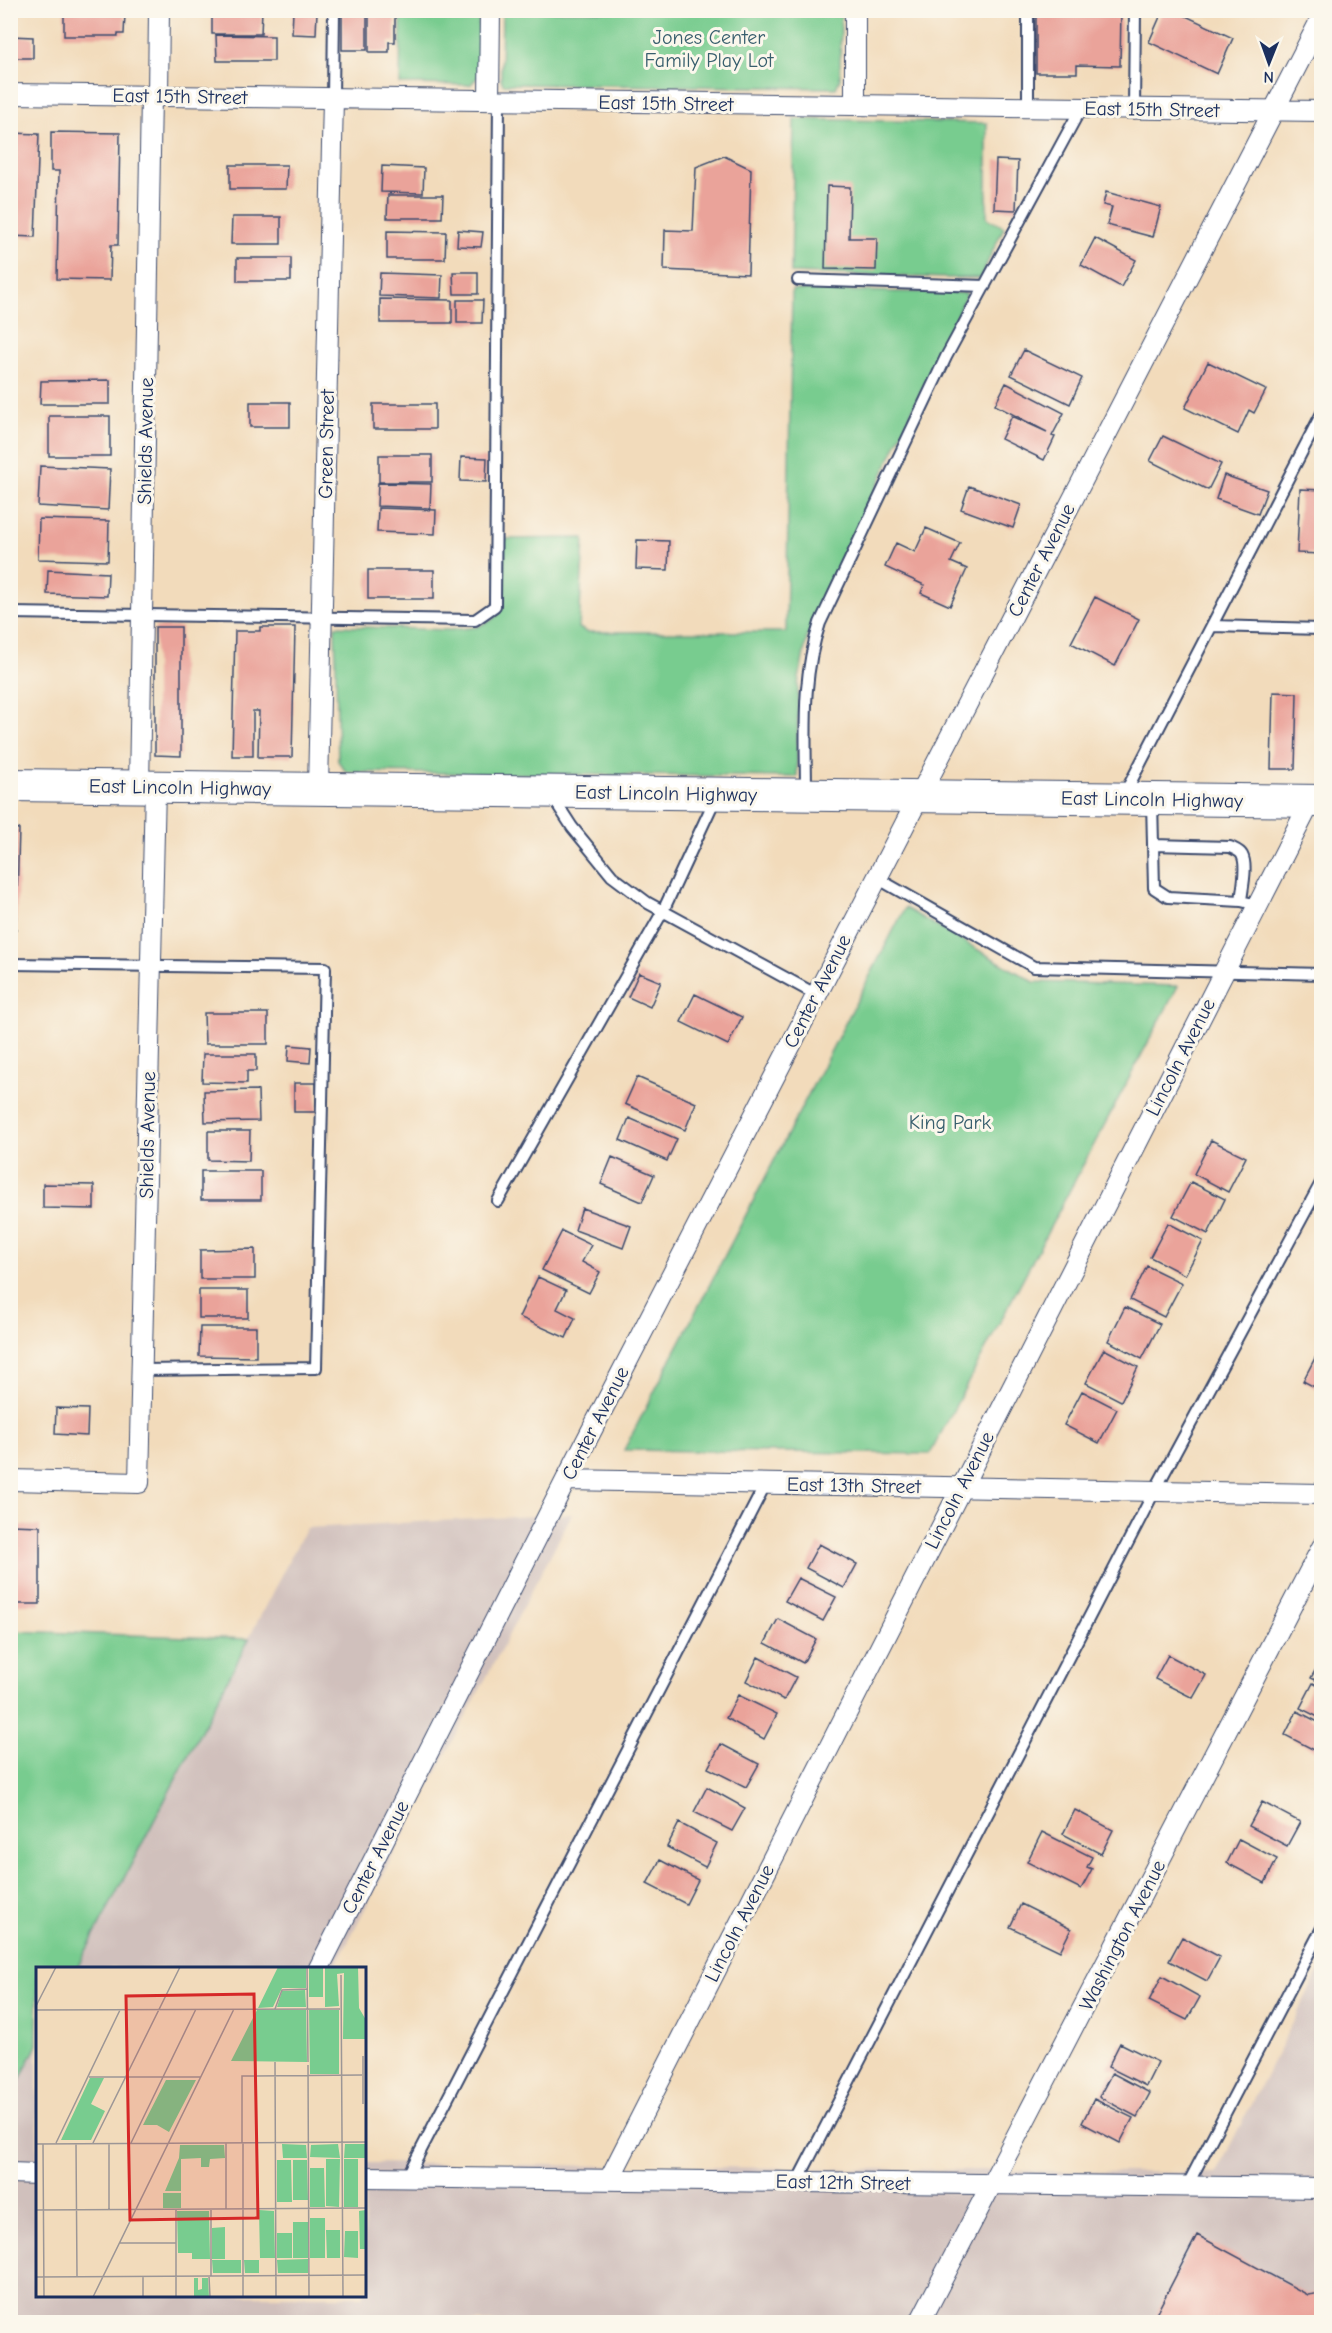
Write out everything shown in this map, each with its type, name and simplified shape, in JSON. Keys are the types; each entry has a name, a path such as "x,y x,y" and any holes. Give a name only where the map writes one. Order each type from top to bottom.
{"main road":[{"name":"East Lincoln Highway","path":"10,785 1316,801"}],"street":[{"name":"Shields Avenue","path":"10,1480 139,1483 151,965 142,615 159,10"},
{"path":"490,10 494,100"},
{"path":"855,10 855,105"},
{"name":"Center Avenue","path":"320,1967 875,877 919,797 1322,17"},
{"name":"East 15th Street","path":"10,94 1322,111"},
{"name":"Green Street","path":"318,789 333,98"},
{"name":"Lincoln Avenue","path":"609,2180 1224,972 1249,903 1316,801"},
{"name":"East 13th Street","path":"566,1480 1322,1494"},
{"name":"Washington Avenue","path":"920,2322 994,2184 1322,1547"},
{"path":"10,2173 36,2174"},
{"name":"East 12th Street","path":"366,2177 1322,2188"}],"lane":[{"path":"333,98 334,10"},
{"path":"1028,10 1028,107"},
{"path":"1134,109 1135,10"},
{"path":"10,613 476,620 495,606 494,100"},
{"path":"806,795 806,678 820,623 946,357 1081,108"},
{"path":"798,280 985,286"},
{"path":"1153,844 1230,847 1240,852 1244,858 1249,903 1168,897 1154,888 1153,844 1137,799 1212,626 1322,413"},
{"path":"1212,626 1322,628"},
{"path":"549,792 572,827 612,876 648,903 815,994"},
{"path":"498,1201 663,911 718,794"},
{"path":"875,877 1034,967 1322,975"},
{"path":"10,964 325,968 316,1368 142,1370"},
{"path":"797,2182 1155,1490 1322,1181"},
{"path":"407,2177 766,1483"},
{"path":"1187,2186 1322,1928"}],"shaded area":[{"path":"572,1514 335,1967 78,1967 306,1528"},
{"path":"1321,1967 1321,2322 11,2322 10,2097 36,2047 36,2297 366,2297 366,2163 1216,2173"}],"green space":[{"path":"401,11 479,11 478,77 470,85 400,84"},
{"name":"Jones Center Family Play Lot","path":"502,11 841,11 840,79 836,88 503,84 501,79"},
{"path":"794,119 987,123 987,218 1004,227 980,278 791,273"},
{"path":"792,290 967,293 807,637 798,684 797,777 346,772 338,761 335,626 450,630 477,627 490,621 499,614 504,603 504,539 584,538 579,628 587,632 786,632"},
{"name":"King Park","path":"905,908 1034,982 1178,986 930,1454 624,1450"},
{"path":"11,1631 249,1639 78,1967 36,1967 36,2047 11,2097"}],"building":[{"path":"262,10 261,34 212,34 212,11"},
{"path":"342,10 367,10 367,50 342,50"},
{"path":"369,10 395,10 395,42 389,42 389,52 369,52"},
{"path":"1036,10 1121,10 1120,66 1077,65 1077,73 1036,73"},
{"path":"1163,10 1173,10 1233,38 1217,74 1149,42"},
{"path":"64,11 118,11 118,14 125,14 124,34 64,36"},
{"path":"293,11 317,11 316,35 292,34"},
{"path":"216,35 274,36 274,61 217,61"},
{"path":"10,36 33,37 33,58 10,58"},
{"path":"51,132 120,133 118,245 111,245 110,280 57,279 59,171 51,171"},
{"path":"10,133 39,134 35,237 10,236"},
{"path":"724,156 751,169 748,274 664,270 665,230 693,231 696,167"},
{"path":"996,160 1018,161 1016,210 994,209"},
{"path":"230,165 287,165 286,189 230,189"},
{"path":"382,166 424,168 423,193 381,192"},
{"path":"827,186 850,187 849,238 877,238 876,270 825,269"},
{"path":"1106,192 1161,207 1153,237 1107,225 1112,207 1103,205"},
{"path":"388,195 443,195 442,218 387,218"},
{"path":"232,217 281,217 281,244 231,244"},
{"path":"458,230 483,232 481,247 457,246"},
{"path":"387,231 446,232 445,259 387,259"},
{"path":"1095,238 1136,260 1121,287 1081,265"},
{"path":"237,258 291,258 291,281 237,281"},
{"path":"453,272 478,272 478,294 454,294"},
{"path":"380,273 442,275 441,298 379,296"},
{"path":"380,299 452,300 452,323 380,323"},
{"path":"457,300 483,300 482,323 457,323"},
{"path":"1024,350 1082,378 1070,404 1011,375"},
{"path":"1208,362 1266,390 1254,413 1249,410 1238,434 1185,408"},
{"path":"110,380 110,404 40,404 41,381"},
{"path":"1006,383 1064,413 1052,436 1055,437 1044,460 1001,439 1012,416 1047,432 995,405"},
{"path":"250,402 290,402 290,427 250,427"},
{"path":"373,404 435,404 435,429 373,429"},
{"path":"49,416 110,416 110,456 49,456"},
{"path":"1163,436 1221,464 1208,490 1150,461"},
{"path":"379,455 432,455 432,482 379,482"},
{"path":"461,457 487,458 486,482 460,481"},
{"path":"40,466 110,469 108,510 38,506"},
{"path":"1224,475 1267,490 1258,514 1216,499"},
{"path":"378,483 431,484 430,508 377,506"},
{"path":"969,486 1021,505 1013,528 961,509"},
{"path":"1300,489 1322,490 1322,554 1297,553"},
{"path":"378,508 436,510 435,534 377,532"},
{"path":"39,519 109,521 108,561 38,559"},
{"path":"926,528 960,543 951,562 967,569 950,606 921,593 924,585 885,567 896,543 915,552"},
{"path":"637,540 669,541 668,570 636,569"},
{"path":"48,570 108,573 107,596 47,594"},
{"path":"368,570 434,570 434,599 368,599"},
{"path":"1095,597 1139,619 1115,666 1071,643"},
{"path":"155,627 181,627 181,756 155,755"},
{"path":"260,627 295,627 292,757 258,757 259,711 253,711 253,756 232,756 235,631 260,631"},
{"path":"1273,692 1297,693 1295,769 1271,769"},
{"path":"10,828 19,829 16,930 10,930"},
{"path":"639,973 661,982 650,1007 628,997"},
{"path":"695,994 742,1017 728,1045 681,1022"},
{"path":"204,1013 268,1013 268,1044 205,1044"},
{"path":"289,1045 311,1047 310,1063 288,1061"},
{"path":"203,1054 256,1054 256,1071 247,1071 247,1083 202,1082"},
{"path":"637,1077 696,1103 685,1130 625,1104"},
{"path":"294,1083 316,1083 317,1112 294,1112"},
{"path":"258,1090 259,1121 205,1122 204,1091"},
{"path":"629,1118 677,1139 667,1161 620,1140"},
{"path":"208,1131 250,1131 249,1161 208,1160"},
{"path":"1211,1140 1246,1157 1228,1192 1194,1174"},
{"path":"612,1157 654,1175 642,1202 601,1184"},
{"path":"201,1171 261,1171 261,1200 201,1200"},
{"path":"1191,1182 1225,1199 1208,1234 1173,1216"},
{"path":"43,1184 94,1185 94,1209 43,1208"},
{"path":"582,1208 631,1226 623,1248 575,1230"},
{"path":"1168,1223 1203,1241 1185,1275 1150,1257"},
{"path":"562,1231 591,1245 582,1262 600,1272 589,1293 542,1270"},
{"path":"255,1249 255,1279 200,1279 200,1250"},
{"path":"1147,1266 1182,1283 1164,1317 1130,1300"},
{"path":"538,1277 566,1290 557,1309 575,1318 566,1338 519,1317"},
{"path":"199,1290 248,1290 248,1318 199,1318"},
{"path":"1125,1307 1160,1324 1142,1359 1108,1341"},
{"path":"200,1327 256,1327 256,1357 199,1356"},
{"path":"1104,1349 1138,1367 1121,1401 1086,1383"},
{"path":"1315,1358 1322,1361 1322,1391 1303,1381"},
{"path":"1082,1391 1117,1409 1099,1443 1064,1425"},
{"path":"56,1408 88,1409 87,1436 55,1434"},
{"path":"10,1525 40,1526 40,1604 10,1604"},
{"path":"819,1544 857,1564 844,1588 806,1568"},
{"path":"798,1578 836,1597 823,1621 785,1601"},
{"path":"778,1619 816,1639 803,1663 765,1643"},
{"path":"1168,1655 1206,1675 1193,1698 1155,1679"},
{"path":"758,1657 796,1677 784,1700 746,1681"},
{"path":"1322,1658 1322,1683 1311,1678"},
{"path":"1313,1683 1322,1688 1322,1719 1300,1708"},
{"path":"738,1695 777,1714 764,1739 726,1718"},
{"path":"1297,1711 1322,1724 1322,1754 1285,1735"},
{"path":"721,1744 759,1764 746,1787 708,1768"},
{"path":"707,1787 745,1808 732,1831 694,1812"},
{"path":"1262,1802 1300,1822 1287,1846 1249,1826"},
{"path":"1075,1810 1113,1830 1101,1854 1063,1834"},
{"path":"679,1823 717,1843 705,1867 667,1847"},
{"path":"1042,1832 1092,1857 1087,1867 1092,1869 1081,1889 1027,1862"},
{"path":"1239,1839 1277,1859 1265,1883 1227,1863"},
{"path":"660,1860 698,1880 686,1904 647,1884"},
{"path":"1021,1904 1071,1929 1060,1951 1010,1927"},
{"path":"1182,1937 1220,1957 1207,1981 1169,1961"},
{"path":"1162,1976 1200,1997 1187,2020 1149,2001"},
{"path":"1120,2043 1158,2062 1146,2086 1108,2067"},
{"path":"1112,2073 1150,2093 1137,2117 1099,2097"},
{"path":"1094,2099 1133,2118 1120,2143 1082,2123"},
{"path":"1197,2235 1308,2295 1322,2293 1322,2322 1152,2322"}]}
